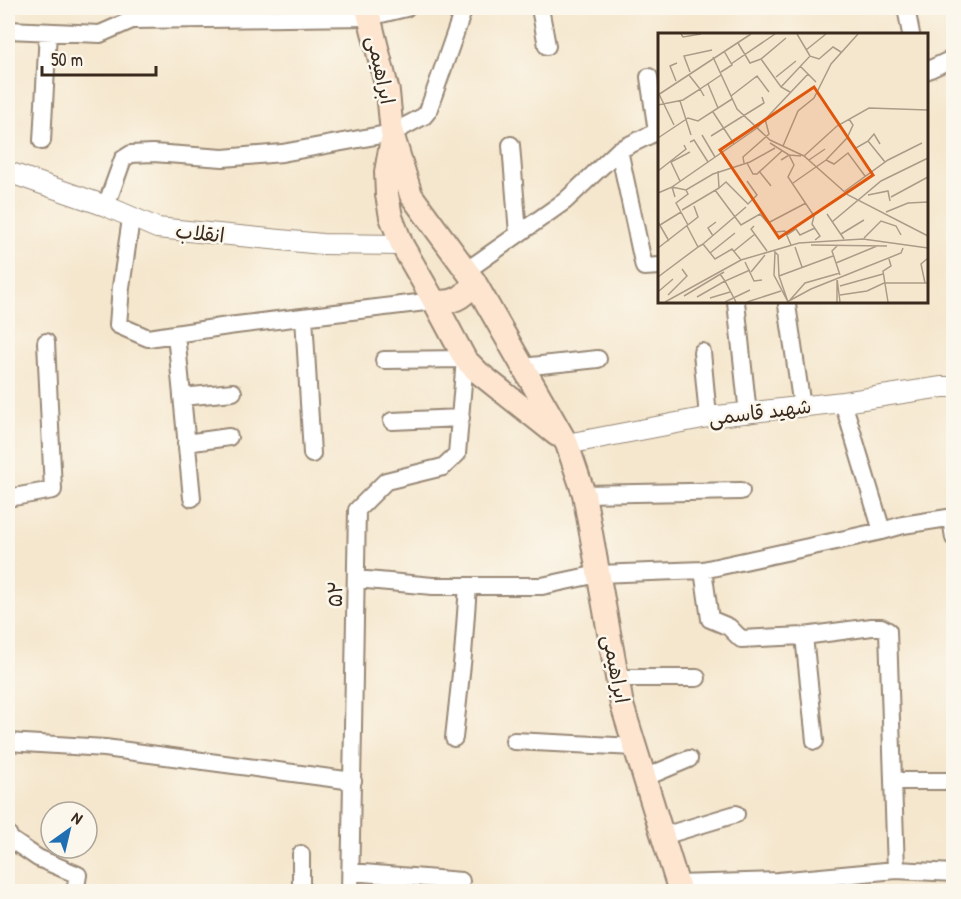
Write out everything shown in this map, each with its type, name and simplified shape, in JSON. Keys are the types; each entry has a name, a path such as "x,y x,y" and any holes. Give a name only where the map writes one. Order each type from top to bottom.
{"main road":[{"name":"ابراهیمی","path":"368,12 388,92 392,134 411,195 470,276 522,367 536,387 567,444 585,494 622,705 679,887"},
{"path":"392,134 386,172 391,217 402,244 465,359 567,444"},
{"path":"434,301 444,303 454,301 469,290 470,276"}],"street":[{"path":"8,30 100,34 132,14 368,12 406,8"},
{"path":"106,206 123,159 131,154 153,153 223,158 282,153 392,134 424,117 464,8"},
{"path":"540,8 547,46"},
{"path":"907,13 911,33"},
{"path":"42,141 48,32"},
{"path":"928,71 954,58"},
{"path":"470,276 518,234 565,201 619,150 658,131 649,77"},
{"path":"511,145 518,234"},
{"path":"619,150 644,267 658,266"},
{"name":"انقلاب","path":"8,172 106,206 131,219 157,228 284,242 402,244"},
{"path":"131,219 118,325 148,338 304,316 434,301"},
{"path":"736,303 748,414"},
{"path":"787,305 802,407"},
{"path":"304,316 312,454"},
{"path":"176,334 192,498"},
{"path":"8,498 53,490 46,342"},
{"path":"702,352 708,417"},
{"path":"384,360 465,359"},
{"name":"۵۲","path":"350,891 357,510 386,481 443,467 457,454 465,359"},
{"path":"522,367 598,359"},
{"name":"شهید قاسمی","path":"567,444 708,417 748,414 954,387"},
{"path":"182,398 233,392"},
{"path":"843,402 882,531"},
{"path":"392,421 461,418"},
{"path":"186,442 229,437"},
{"path":"585,494 741,491"},
{"path":"356,579 433,586 542,586 598,574 703,570 903,525 952,518 954,538"},
{"path":"703,570 710,619 729,627 741,639 804,636 873,627 881,627 888,631 896,870"},
{"path":"454,738 468,586"},
{"path":"804,636 815,741"},
{"path":"617,678 697,678"},
{"path":"514,741 634,747"},
{"path":"8,742 105,748 352,781"},
{"path":"644,778 689,759"},
{"path":"894,781 954,781"},
{"path":"663,836 736,814"},
{"path":"8,834 10,839 38,858 78,875 75,891"},
{"path":"301,854 301,891"},
{"path":"679,887 896,870 954,873"},
{"path":"351,872 461,881"}]}
